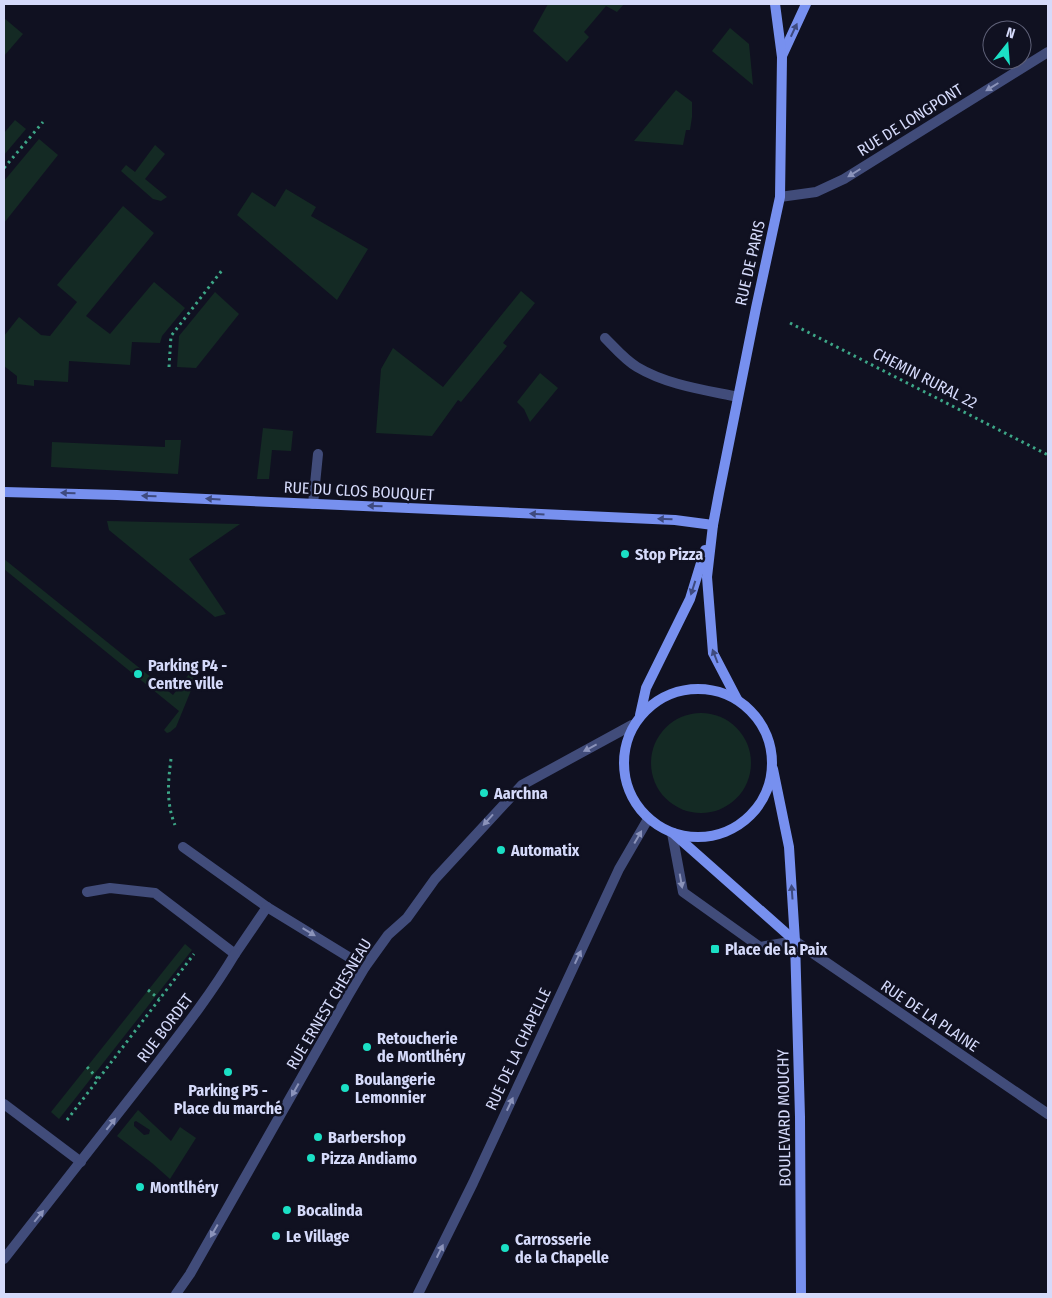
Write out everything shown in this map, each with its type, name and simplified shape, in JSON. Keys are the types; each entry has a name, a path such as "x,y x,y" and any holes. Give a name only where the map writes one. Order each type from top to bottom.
{"main road":[{"name":"RUE DE PARIS","path":"737,699 713,653 707,577 713,525 780,197 782,57 775,4"},
{"path":"782,57 806,4"},
{"name":"RUE DU CLOS BOUQUET","path":"4,492 117,495 675,520 713,525"},
{"name":"RUE DE PARIS","path":"640,715 646,688 690,599 713,525"},
{"path":"672,833 699,838 726,832 749,818 766,796 773,769 772,749 765,729 753,712 737,699 714,690 689,689 665,696 640,715 632,725 624,754 625,778 634,800 648,819 672,833 795,941"},
{"name":"BOULEVARD MOUCHY","path":"773,769 788,847 795,941 800,1117 801,1294"}],"street":[{"name":"RUE DE LONGPONT","path":"780,197 816,192 844,179 1048,52"},
{"path":"605,338 635,366 654,376 738,397"},
{"path":"313,504 318,454"},
{"name":"RUE ERNEST CHESNEAU","path":"176,1294 190,1274 365,967 388,935 407,918 435,879 522,785 632,725"},
{"name":"RUE DE LA CHAPELLE","path":"418,1294 473,1183 619,869 648,819"},
{"path":"672,833 683,892 760,947 795,941"},
{"path":"183,847 267,907 365,967"},
{"path":"88,892 110,888 155,893 235,954"},
{"name":"RUE BORDET","path":"6,1256 81,1162 217,984 267,907"},
{"name":"RUE DE LA PLAINE","path":"795,941 1048,1114"},
{"path":"4,1104 81,1162"}],"path":[{"path":"4,168 43,122"},
{"path":"169,366 171,336 223,269"},
{"name":"CHEMIN RURAL 22","path":"790,323 1048,455"},
{"path":"171,759 167,792 170,813 183,847"},
{"path":"52,1140 209,934"},
{"path":"148,990 159,999"},
{"path":"87,1067 98,1080"}],"green space":[{"path":"548,4 624,4 617,12 606,6 584,32 589,37 567,62 533,31"},
{"path":"4,18 23,34 4,56"},
{"path":"730,28 749,44 753,85 712,51"},
{"path":"676,90 692,102 690,130 686,130 683,145 634,141"},
{"path":"15,120 26,129 4,155 4,133"},
{"path":"39,139 58,155 4,223 4,181"},
{"path":"155,145 165,154 145,179 167,197 161,201 153,199 121,171 126,165 135,172"},
{"path":"286,189 316,207 311,216 368,249 337,300 237,215 252,192 275,207"},
{"path":"123,206 154,233 86,316 110,334 154,282 185,308 162,336 160,343 132,342 130,365 69,361 68,382 34,380 34,386 17,384 17,376 4,366 4,336 19,317 41,335 50,336 77,302 57,285"},
{"path":"521,291 535,303 503,343 507,346 461,402 458,400 432,436 376,433 381,369 393,348 443,387"},
{"path":"215,292 239,314 196,368 177,367 179,336"},
{"path":"540,373 558,388 530,422 524,409 517,402"},
{"path":"263,428 293,431 291,451 272,450 269,479 257,479"},
{"path":"165,440 181,440 178,474 51,467 52,442 165,447"},
{"path":"107,521 240,524 189,559 226,614 215,617 109,530"},
{"path":"4,559 173,695 190,673 194,678 194,683 176,727 167,733 164,730 179,711 4,569"},
{"path":"701,713 720,716 737,727 748,744 751,763 748,782 737,799 720,810 701,813 682,810 665,799 654,782 651,763 654,744 665,727 682,716"},
{"path":"185,944 192,950 59,1119 51,1112"},
{"path":"138,1110 171,1141 180,1127 196,1138 170,1179 117,1136","holes":["136,1121 150,1130 149,1134 144,1135 134,1126 134,1122"]}],"place":[{"name":"Stop Pizza","path":"625,554"},
{"name":"Parking P4 - Centre ville","path":"138,674"},
{"name":"Aarchna","path":"484,793"},
{"name":"Automatix","path":"501,850"},
{"name":"Place de la Paix","path":"715,949"},
{"name":"Retoucherie de Montlhéry","path":"367,1047"},
{"name":"Parking P5 - Place du marché","path":"228,1072"},
{"name":"Boulangerie Lemonnier","path":"345,1088"},
{"name":"Barbershop","path":"318,1137"},
{"name":"Pizza Andiamo","path":"311,1158"},
{"name":"Montlhéry","path":"140,1187"},
{"name":"Bocalinda","path":"287,1210"},
{"name":"Le Village","path":"276,1236"},
{"name":"Carrosserie de la Chapelle","path":"505,1248"}]}
